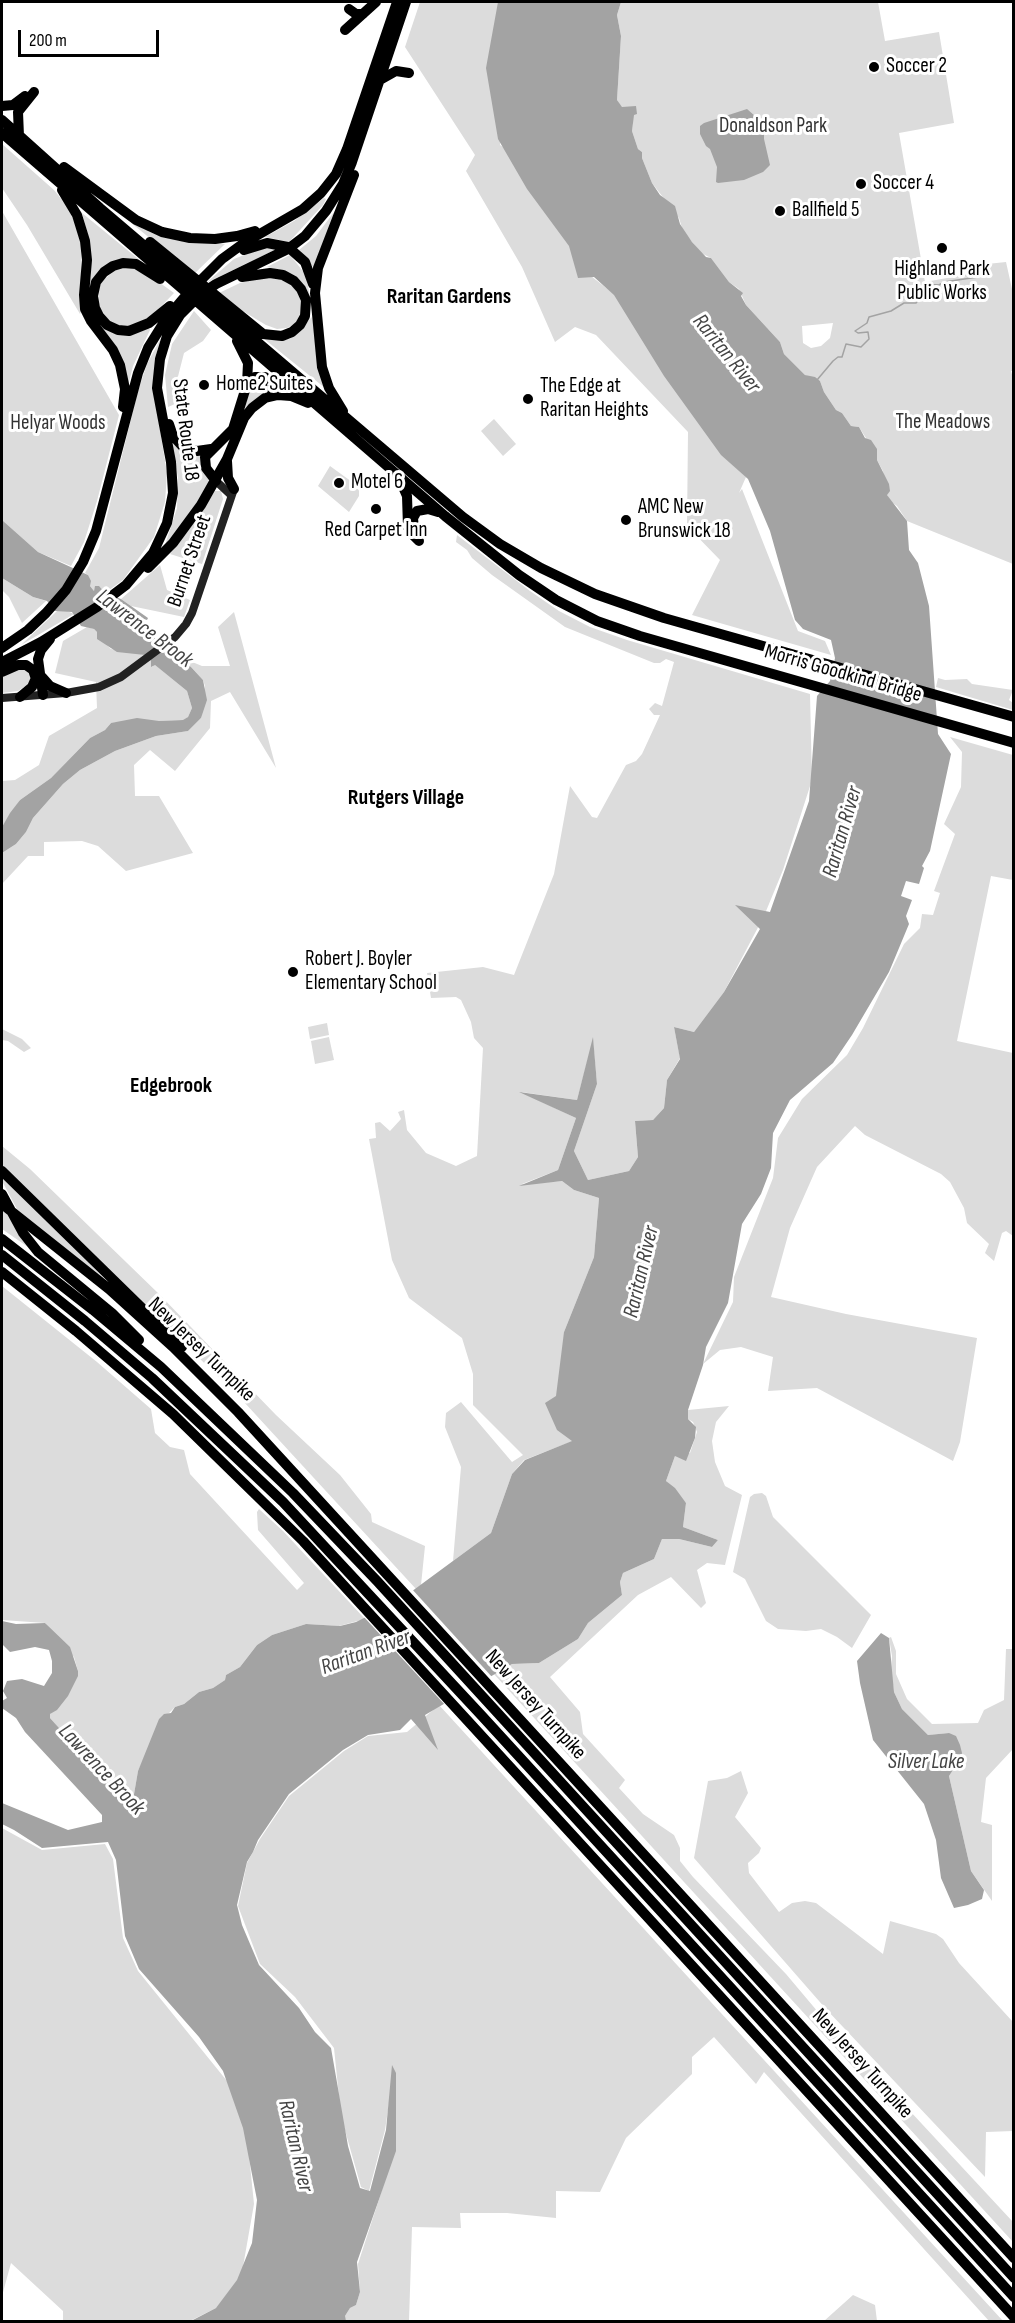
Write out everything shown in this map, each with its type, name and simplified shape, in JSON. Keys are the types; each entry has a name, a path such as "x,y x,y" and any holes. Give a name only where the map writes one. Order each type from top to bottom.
{"highway":[{"path":"345,30 376,2"},
{"name":"State Route 18","path":"2,648 41,618 66,590 90,548 144,356 156,334 182,305 200,280 237,248 296,214 321,193 340,166 397,2"},
{"name":"State Route 18","path":"2,664 97,608 126,585 145,564 159,542 167,523 172,499 173,476 159,404 157,376 165,342 182,305 299,241 315,225 335,198 350,170 406,2"},
{"path":"349,9 354,14 363,14"},
{"path":"380,80 396,71 409,73"},
{"path":"2,106 13,105 23,96 34,92 18,112 22,138 136,220 167,234 203,239 232,237 248,234 272,222 296,214"},
{"path":"2,120 352,423 463,517 500,544 577,586 664,618 1014,717"},
{"path":"2,133 199,304"},
{"path":"315,293 318,268 360,156 360,140"},
{"path":"55,180 75,210 84,234 87,260 84,295 86,309 91,321 113,350 122,371 125,389 121,437"},
{"path":"76,186 131,227 263,334 279,337 289,334 297,328 305,316 306,304 303,293 297,283 283,275 257,273 221,282"},
{"path":"200,280 244,250 257,244 270,243 288,248 302,259 310,273 315,293 319,347 324,374 334,398 352,423"},
{"path":"182,305 168,307 145,326 125,331 111,327 101,320 96,312 93,296 96,282 104,272 116,265 130,263 145,268 199,304"},
{"name":"Morris Goodkind Bridge","path":"199,304 445,516 519,575 556,600 597,621 661,643 1014,743"},
{"path":"216,481 206,468 204,461 211,449 227,437 235,425 248,384 246,358 231,331"},
{"path":"157,376 175,439 180,445 190,450 211,449"},
{"path":"248,384 255,377 265,377 272,386 269,397"},
{"path":"126,585 153,565 196,513 216,481 248,411 269,397 288,395 317,406"},
{"path":"227,459 228,478 232,492"},
{"path":"397,475 407,496 407,520 414,537 419,541 413,522 417,511 428,508 445,516"},
{"path":"41,695 39,655 56,633"},
{"path":"2,664 24,664 32,668 50,686 66,693"},
{"path":"20,697 39,677"},
{"path":"2,1171 163,1327 273,1448"},
{"path":"2,1194 30,1243 47,1261 118,1319 191,1395"},
{"name":"New Jersey Turnpike","path":"2,1204 140,1317 204,1377 273,1448 1014,2258"},
{"name":"New Jersey Turnpike","path":"2,1239 127,1338 293,1492 1014,2278"},
{"path":"2,1255 85,1321 190,1412 283,1502 483,1716 1014,2297"},
{"path":"2,1272 85,1338 181,1421 274,1511 470,1721 1014,2317"}],"street":[{"path":"216,481 232,492"},
{"name":"Burnet Street","path":"2,698 92,689 110,682 166,644 186,624 192,613 232,492"}],"green space":[{"path":"420,2 503,2 500,145 514,154 587,273 623,301 746,477 739,493 742,489 798,631 825,641 831,655 692,615 720,560 687,526 688,432 596,335 575,327 555,342 522,267 466,171 475,155 405,47"},
{"name":"Donaldson Park","path":"621,2 878,2 885,41 939,32 954,123 899,133 925,282 980,272 987,264 1006,262 1014,298 1014,371 1011,371 1014,382 1013,564 907,521 897,506 890,501 883,471 876,454 859,427 851,426 842,413 836,410 824,392 820,381 805,375 784,354 780,342 746,305 739,289 729,282 711,258 701,253 683,231 679,218 652,183 632,131 633,120 617,100 621,36 617,15","holes":["833,323 830,338 821,346 811,348 803,343 802,326"]},
{"path":"2,144 54,190 68,207 81,237 82,309 80,314 2,188"},
{"path":"324,198 326,199 323,205 289,242 265,237 294,221"},
{"path":"340,204 317,265 313,267 299,250 316,236"},
{"name":"Helyar Woods","path":"2,211 119,415 84,542 71,566 38,552 2,520"},
{"path":"82,213 142,262 116,261 92,284 107,328 149,328 150,330 133,366 128,386 87,304 91,273 89,239"},
{"path":"130,222 154,234 182,240 225,244 194,274"},
{"path":"264,247 279,248 206,283 234,259"},
{"path":"290,255 306,275 310,297 284,271 267,267"},
{"path":"128,265 149,275 174,293 148,320 126,328 109,321 98,305 100,283 114,271"},
{"path":"264,277 279,278 298,290 302,301 300,314 295,324 277,329 266,325 236,307 219,293 240,283"},
{"path":"194,311 211,330 203,341 184,353 173,396 175,404 168,407 165,375 172,344"},
{"path":"312,317 325,388 263,338 290,339"},
{"path":"161,338 156,355 153,387 167,473 165,502 154,537 123,580 105,593 95,588 94,591 85,573 99,548 138,391 147,364"},
{"path":"262,380 268,390 244,413 250,385"},
{"path":"494,419 516,444 503,456 481,431"},
{"path":"170,432 202,455 212,481 192,513 165,545 177,508 178,478"},
{"path":"330,466 359,487 359,496 349,512 318,486"},
{"path":"215,491 221,491 223,499 202,564 170,554 197,519"},
{"path":"457,535 530,591 559,611 590,627 810,694 812,780 783,870 764,916 724,992 694,1032 674,1027 680,1058 667,1080 664,1108 653,1120 635,1121 638,1157 629,1171 588,1180 574,1151 597,1084 593,1040 577,1100 521,1092 576,1118 558,1170 522,1184 562,1181 574,1190 599,1198 594,1257 564,1332 573,1441 524,1460 512,1474 491,1533 453,1561 461,1467 445,1427 446,1413 461,1402 512,1462 523,1455 473,1405 473,1374 462,1338 409,1298 392,1260 369,1139 376,1138 375,1123 380,1122 390,1131 401,1119 398,1112 404,1110 407,1130 426,1153 456,1166 477,1156 483,1048 474,1038 471,1022 461,1000 456,997 431,998 427,973 483,967 514,975 554,874 570,786 592,817 597,818 626,765 636,761 642,754 660,715 654,715 649,709 655,703 662,706 674,662 666,659 660,663 654,663 565,627 472,558 467,550 456,542"},
{"path":"160,565 167,590 190,600 184,617 131,606 121,599"},
{"path":"2,578 33,597 46,601 22,623 9,597 2,590"},
{"path":"57,611 74,614 21,645"},
{"path":"234,612 276,768 230,692 211,701 210,728 175,771 150,750 134,765 135,796 159,796 193,853 126,871 98,846 82,841 44,842 44,856 28,856 2,884 2,853 16,844 26,832 33,818 63,784 80,770 115,751 156,736 188,731 201,718 205,686 203,680 191,667 173,654 202,666 230,666 218,627"},
{"path":"87,627 94,629 97,636 111,649 145,655 151,661 152,667 154,664 187,691 192,708 184,720 111,723 105,730 90,738 51,778 20,800 2,827 2,781 15,780 39,765 49,736 97,708 96,682 55,673 63,641"},
{"path":"20,668 29,670 32,678 27,685 18,691 2,693 2,675"},
{"path":"938,678 967,679 972,684 1013,690 1009,700 1013,703 1013,710 936,687"},
{"path":"950,737 1013,755 1013,880 991,876 957,1041 1013,1053 1013,1236 1006,1231 1002,1233 994,1261 985,1253 989,1244 967,1223 964,1208 950,1182 941,1174 865,1135 855,1126 817,1167 790,1228 771,1297 846,1314 977,1338 960,1442 953,1461 817,1388 768,1391 773,1357 741,1347 720,1350 703,1364 733,1302 734,1277 773,1178 778,1138 802,1099 847,1055 863,1028 904,944 920,928 922,914 933,915 940,893 934,891 955,834 944,824 961,787 962,752"},
{"path":"327,1023 329,1035 310,1039 308,1027"},
{"path":"2,1029 22,1039 31,1048 24,1052 8,1041 2,1040"},
{"path":"329,1037 334,1060 315,1064 311,1041"},
{"path":"2,1146 30,1169 159,1294 276,1415 340,1475 371,1514 372,1522 425,1546 421,1585 416,1589 244,1402 2,1165"},
{"path":"2,1177 24,1195 118,1293 19,1213"},
{"path":"2,1210 10,1216 28,1247 2,1229"},
{"path":"2,1286 97,1362 151,1409 155,1433 170,1447 184,1450 190,1474 297,1590 304,1583 258,1530 257,1512 259,1509 283,1531 365,1619 339,1626 306,1624 272,1635 257,1645 240,1667 226,1675 225,1680 175,1707 162,1720 138,1771 133,1800 127,1804 82,1751 77,1749 50,1718 50,1714 78,1671 74,1657 45,1623 2,1620"},
{"path":"729,1406 716,1422 712,1441 715,1462 725,1486 742,1495 725,1565 707,1563 697,1570 706,1603 701,1608 671,1577 638,1595 550,1677 580,1712 583,1734 625,1780 619,1788 643,1814 674,1835 680,1848 680,1861 693,1877 786,1974 818,2012 1013,2222 1013,2242 493,1673 512,1664 539,1663 578,1639 588,1623 622,1595 620,1582 623,1573 654,1559 662,1539 679,1539 712,1547 718,1540 683,1527 686,1503 666,1481 675,1456 690,1453 697,1432 693,1422 688,1419 688,1410"},
{"path":"762,1493 766,1496 773,1517 871,1615 852,1648 821,1629 806,1631 778,1629 766,1621 745,1579 733,1572 750,1497"},
{"path":"891,1637 896,1651 896,1674 907,1699 932,1724 978,1723 984,1710 1004,1700 1006,1649 1012,1649 1013,1749 986,1778 981,1822 992,1825 992,1901 971,1871 949,1776 961,1758 949,1733 928,1735 902,1709 894,1692 889,1638"},
{"path":"439,1705 1003,2321 989,2321 764,2072 756,2084 714,2037 692,2057 692,2074 626,2138 600,2192 556,2191 556,2218 507,2213 460,2213 461,2228 412,2227 409,2321 345,2321 350,2308 356,2305 360,2292 358,2264 395,2150 393,2076 385,2130 369,2191 361,2187 341,2116 334,2048 295,1997 260,1964 238,1906 247,1863 289,1796 344,1751 368,1736 407,1732"},
{"path":"741,1771 748,1793 735,1817 761,1848 748,1863 749,1873 779,1912 792,1903 805,1901 816,1903 883,1954 890,1921 936,1934 943,1939 959,1963 1013,2022 1013,2131 986,2132 985,2177 826,2009 694,1858 708,1781 727,1778"},
{"path":"2,1828 42,1850 105,1844 113,1859 123,1938 138,1971 227,2081 247,2135 254,2204 241,2278 218,2307 190,2321 63,2321 63,2311 11,2263 2,2296"},
{"path":"853,2295 875,2305 877,2321 824,2321"}],"water":[{"name":"Raritan River","path":"498,2 621,2 617,15 621,36 617,100 622,107 636,106 637,114 634,115 632,131 652,183 660,195 675,206 680,224 692,242 706,257 711,258 729,282 743,293 741,296 746,305 780,342 784,354 805,375 815,377 820,381 824,392 836,410 842,413 851,426 859,427 865,438 871,440 877,449 877,460 889,484 890,491 887,495 907,521 909,550 918,563 929,606 938,734 951,754 930,851 922,866 924,868 919,884 906,881 901,896 912,900 906,916 909,924 889,972 833,1063 790,1100 773,1133 771,1168 761,1194 742,1224 728,1303 706,1347 703,1365 688,1410 688,1419 696,1427 695,1438 686,1461 675,1456 666,1481 675,1488 686,1503 683,1527 718,1540 712,1547 679,1539 662,1539 654,1559 623,1573 620,1582 622,1595 588,1623 578,1639 539,1663 512,1664 425,1715 438,1750 411,1719 400,1730 368,1735 343,1750 289,1794 258,1840 247,1862 237,1905 242,1925 259,1965 299,2008 315,2032 331,2048 348,2146 360,2188 370,2191 386,2130 392,2065 396,2073 396,2151 357,2262 360,2292 356,2305 350,2308 345,2316 346,2321 191,2321 216,2308 237,2280 252,2243 257,2200 243,2128 223,2071 199,2037 139,1969 125,1936 116,1860 108,1842 42,1848 2,1824 2,1803 68,1830 102,1822 102,1815 25,1732 16,1718 2,1708 2,1701 7,1698 3,1691 7,1681 22,1679 44,1686 52,1673 52,1661 49,1650 35,1647 10,1652 2,1644 2,1621 16,1624 45,1623 70,1647 78,1676 68,1696 57,1710 50,1714 50,1718 82,1751 127,1804 133,1800 138,1771 159,1719 164,1714 171,1713 175,1707 184,1704 199,1692 213,1688 225,1680 226,1675 240,1667 257,1645 272,1635 306,1624 340,1626 356,1622 400,1600 491,1533 512,1474 525,1460 572,1441 557,1430 545,1403 556,1396 564,1332 594,1257 599,1198 574,1190 562,1181 519,1186 558,1170 576,1118 519,1092 577,1100 593,1037 597,1084 574,1151 588,1180 629,1171 638,1157 635,1121 653,1120 664,1108 667,1080 680,1059 674,1027 694,1032 724,992 760,929 735,905 770,912 809,801 817,696 830,681 835,658 831,640 803,629 795,620 770,531 748,479 721,455 664,376 614,295 594,277 578,278 569,246 527,189 498,139 486,68"},
{"path":"747,109 764,124 764,139 770,165 763,172 744,180 718,183 716,182 717,167 710,149 700,134 700,126"},
{"path":"2,520 38,552 88,575 91,581 90,586 94,591 95,586 99,586 105,593 121,599 148,618 144,619 140,626 142,629 191,667 203,680 207,700 201,718 188,731 156,736 115,751 80,770 63,784 33,818 26,832 16,844 2,853 2,827 10,813 20,800 51,778 90,738 105,730 111,723 137,718 159,721 183,720 188,717 192,708 187,691 155,665 151,667 151,661 145,655 117,652 97,639 97,632 94,629 81,626 72,612 55,611 47,601 33,597 2,578"},
{"name":"Silver Lake","path":"881,1633 889,1638 894,1692 902,1709 928,1735 949,1733 956,1736 960,1745 961,1758 949,1776 971,1871 984,1890 982,1899 968,1905 954,1908 941,1878 936,1840 924,1804 873,1740 857,1661"}],"pier":[{"path":"411,1588 492,1677 446,1706 363,1616"}],"waterway":[{"path":"817,380 833,361 842,357 846,344 861,347 869,339 868,332 855,331 867,323 869,317 891,311 904,303 916,303 922,295 923,284 939,285 944,282 978,277"}],"place":[{"name":"Soccer 2","path":"874,67"},
{"name":"Soccer 4","path":"861,184"},
{"name":"Ballfield 5","path":"780,211"},
{"name":"Highland Park Public Works","path":"942,248"},
{"name":"Home2 Suites","path":"204,385"},
{"name":"The Edge at Raritan Heights","path":"528,399"},
{"name":"Motel 6","path":"339,483"},
{"name":"Red Carpet Inn","path":"376,509"},
{"name":"AMC New Brunswick 18","path":"626,520"},
{"name":"Robert J. Boyler Elementary School","path":"293,972"}],"district":[{"name":"Raritan Gardens","path":"449,297"},
{"name":"Rutgers Village","path":"406,798"},
{"name":"Edgebrook","path":"171,1086"}],"park label":[{"name":"The Meadows","path":"943,423"}],"water label":[{"name":"Lawrence Brook","path":"144,629"},
{"name":"Lawrence Brook","path":"101,1770"}]}
